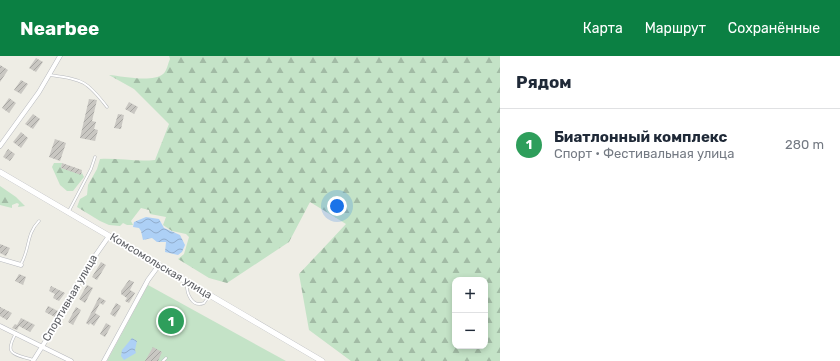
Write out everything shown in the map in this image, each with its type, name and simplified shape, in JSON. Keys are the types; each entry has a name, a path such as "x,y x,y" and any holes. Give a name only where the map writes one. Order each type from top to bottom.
{"main road":[{"name":"Комсомольская улица","path":"0,172 322,361"}],"street":[{"path":"0,146 39,92 60,56"},
{"name":"Спортивная улица","path":"34,361 56,326 86,269 109,236"},
{"path":"0,259 21,265"},
{"path":"104,361 148,280 159,265"},
{"path":"0,326 71,361"}],"lane":[{"path":"49,75 79,79 95,91 107,107"},
{"path":"68,212 91,169 95,156"},
{"path":"21,265 27,252 30,233 39,221"},
{"path":"187,282 187,294 191,300 197,304 204,303 210,295"},
{"path":"16,334 10,345 11,352 15,356 34,361"},
{"path":"163,361 166,358"}],"green space":[{"path":"169,56 500,56 500,361 351,361 309,330 299,274 346,224 310,202 289,242 227,283 209,278 178,259 184,254 189,237 186,234 172,231 163,225 166,217 150,214 149,210 141,208 131,221 133,225 123,223 120,226 109,225 77,207 80,199 87,195 88,185 97,169 100,159 141,161 155,160 169,124 134,89 109,75 145,79 158,77 164,73 170,59"},
{"path":"54,163 62,163 61,168 81,174 82,173 84,177 73,191 67,191 60,185 52,167"},
{"path":"0,186 16,197 25,206 18,207 19,204 17,203 12,205 12,208 0,205"},
{"path":"148,285 286,361 107,361"}],"water":[{"path":"146,217 159,219 164,228 180,235 185,245 182,252 178,255 165,252 166,242 157,242 152,238 143,240 139,228 133,227 134,222"},
{"path":"132,338 137,341 135,350 136,353 124,360 121,356 122,350"}],"building":[{"path":"36,58 43,62 36,72 29,68"},
{"path":"0,65 8,70 0,82"},
{"path":"21,80 28,84 21,94 14,90"},
{"path":"9,98 16,103 9,113 2,108"},
{"path":"89,99 97,100 92,121 96,122 94,129 98,130 95,141 80,138"},
{"path":"129,102 138,107 134,114 125,109"},
{"path":"33,114 40,119 33,129 25,124"},
{"path":"118,114 124,115 121,129 114,128"},
{"path":"21,132 28,138 21,148 13,142"},
{"path":"55,139 66,143 60,161 49,157"},
{"path":"8,149 15,154 10,161 3,157"},
{"path":"62,163 82,170 81,175 61,168"},
{"path":"0,244 10,248 6,256 0,253"},
{"path":"101,262 106,265 97,280 92,277"},
{"path":"19,274 26,277 23,285 15,281"},
{"path":"129,280 134,282 130,290 135,293 129,303 125,301 127,298 121,294 121,291"},
{"path":"87,285 93,288 85,303 79,299"},
{"path":"51,286 65,293 59,301 53,298 55,294 49,291"},
{"path":"99,297 106,301 103,305 100,303 95,313 100,316 94,326 90,323 89,325 86,323"},
{"path":"116,303 121,306 115,317 110,314"},
{"path":"48,306 58,311 55,317 45,312"},
{"path":"0,307 12,313 7,320 0,316"},
{"path":"76,307 81,310 73,325 68,322"},
{"path":"21,318 35,325 30,332 19,326 17,330 12,328 15,324 17,325"},
{"path":"106,323 111,326 105,337 100,334"},
{"path":"153,347 162,352 158,361 145,361"}],"place":[{"name":"Биатлонный комплекс","path":"171,321"}]}
